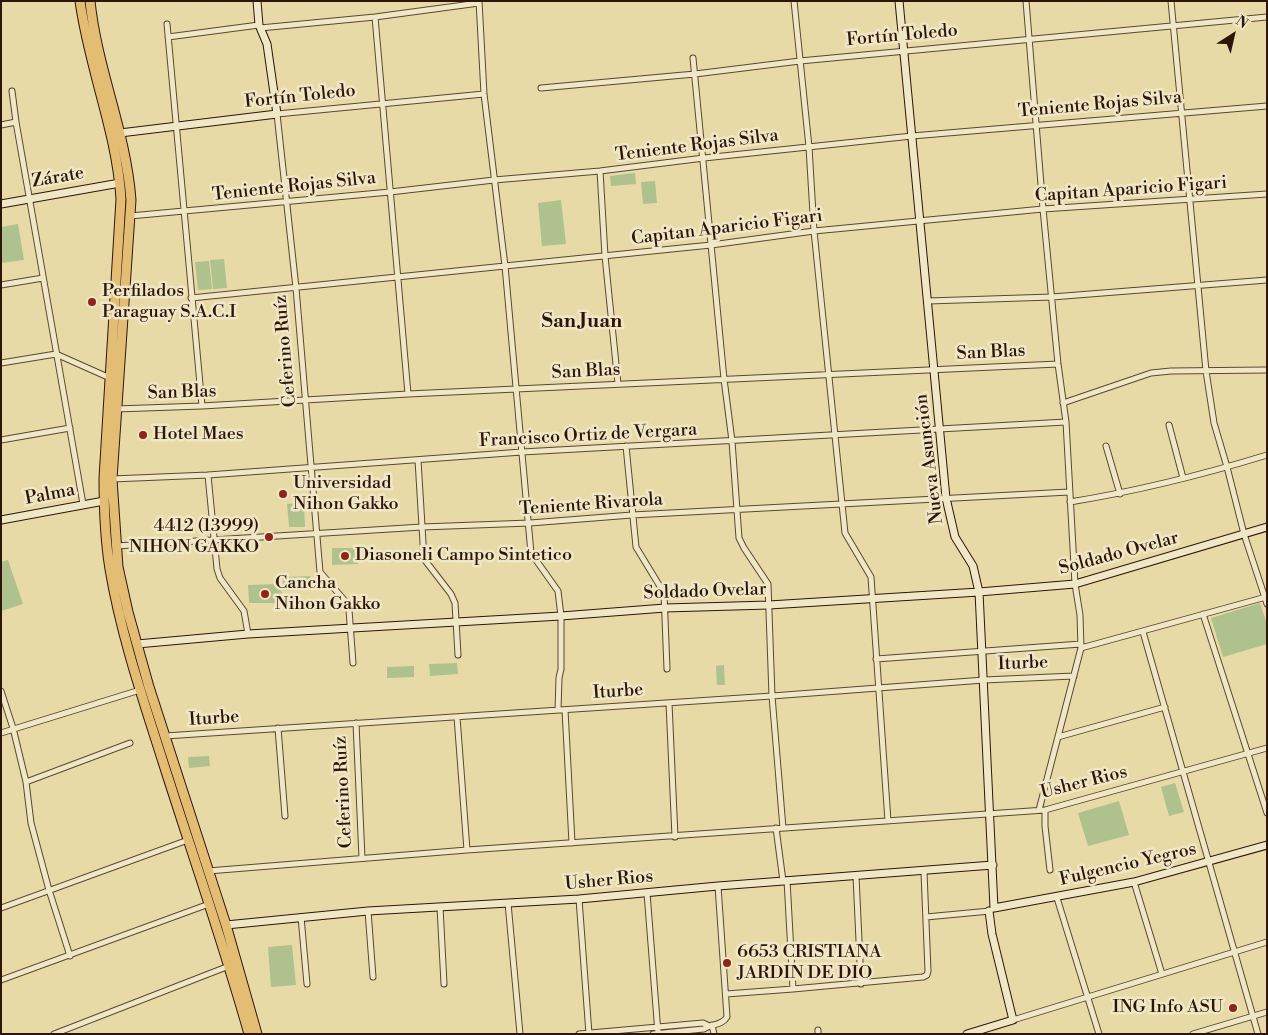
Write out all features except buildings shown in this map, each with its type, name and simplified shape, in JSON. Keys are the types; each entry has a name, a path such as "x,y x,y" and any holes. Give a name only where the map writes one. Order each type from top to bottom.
{"highway":[{"path":"80,1 88,50 116,157 120,183 121,216 106,434 104,501 110,569 132,645 165,736 226,925 257,1034"},
{"path":"90,1 96,43 129,175 130,216 112,479 116,546 122,586 140,690 249,1034"}],"street":[{"path":"257,1 260,27 267,44"},
{"path":"794,1 809,147 814,231 845,533 871,577 888,821"},
{"name":"Nueva Asunción","path":"899,1 946,498 955,537 973,566 979,592 994,865 991,928 1013,1020"},
{"path":"1026,1 1043,209 1058,364 1066,422 1075,584 1080,615 1081,646 1042,810 1050,870"},
{"path":"1171,1 1206,371 1214,423 1244,534 1267,604"},
{"path":"168,37 375,17 479,2 484,94 505,266 530,523 531,553 558,591 561,616 561,669 558,710"},
{"path":"375,17 408,394"},
{"name":"Fortín Toledo","path":"541,88 695,74 800,60 1267,17"},
{"path":"167,24 202,406"},
{"name":"Ceferino Ruíz","path":"270,28 267,44 277,114 296,288 305,401 313,467 320,572 345,601 349,610 354,663"},
{"path":"693,58 724,379 732,441 739,538 768,584 772,696 783,828"},
{"path":"12,92 83,504"},
{"name":"Fortín Toledo","path":"120,133 277,114 484,94"},
{"name":"Teniente Rojas Silva","path":"130,216 600,171 912,136 1267,106"},
{"path":"1,125 16,122"},
{"path":"600,171 605,256 618,384"},
{"name":"Zárate","path":"1,204 120,183"},
{"name":"Capitan Aparicio Figari","path":"191,298 711,245 814,231 1043,209 1267,194"},
{"path":"1,285 43,278"},
{"path":"928,301 1052,297 1267,280"},
{"path":"1,363 56,354 110,378"},
{"name":"San Blas","path":"116,409 305,401 829,373 1058,364"},
{"path":"1063,403 1151,373 1267,370"},
{"name":"Francisco Ortiz de Vergara","path":"112,479 208,475 522,452 1066,422"},
{"path":"1169,424 1183,478"},
{"path":"1,440 70,428"},
{"path":"626,446 636,547 664,593 667,669"},
{"path":"1106,446 1120,494"},
{"path":"1070,502 1120,494 1267,455"},
{"path":"418,460 424,558 451,594 455,603 458,656"},
{"path":"208,475 217,569 220,578 244,611 248,634"},
{"name":"Teniente Rivarola","path":"116,546 843,503 1069,492"},
{"name":"Palma","path":"1,520 104,501"},
{"name":"Soldado Ovelar","path":"132,645 248,634 561,616 665,608 770,605 1075,584 1267,527"},
{"path":"876,660 1081,646 1143,632 1202,614 1266,598"},
{"path":"1202,614 1246,754 1267,813"},
{"path":"1143,632 1258,1034"},
{"name":"Iturbe","path":"165,736 772,696 984,680 1074,676"},
{"path":"1,732 140,690"},
{"path":"1,691 13,728 26,782 31,823 49,890 70,956"},
{"path":"669,703 675,836"},
{"path":"1058,737 1165,707"},
{"path":"565,710 572,843"},
{"path":"457,717 468,850"},
{"name":"Ceferino Ruíz","path":"356,724 362,858"},
{"path":"278,728 285,816"},
{"path":"26,782 130,743"},
{"name":"Usher Rios","path":"208,870 1042,810 1267,748"},
{"path":"776,828 785,880 794,989"},
{"path":"1,908 188,840"},
{"name":"Fulgencio Yegros","path":"992,910 1134,882 1267,845"},
{"name":"Usher Rios","path":"226,925 368,911 579,899 785,880 924,872 994,865"},
{"path":"726,994 861,984 927,975 924,872"},
{"path":"856,876 861,984"},
{"path":"1134,882 1162,974"},
{"path":"579,1034 704,1029 725,1020 727,1017 726,994 718,886"},
{"path":"647,893 658,1030"},
{"path":"1057,898 1099,1034"},
{"path":"579,899 589,1033"},
{"path":"508,903 520,1034"},
{"path":"1,980 209,904"},
{"path":"440,907 444,984"},
{"path":"926,917 992,910"},
{"path":"368,911 373,977"},
{"path":"301,918 307,984"},
{"path":"967,1034 1267,942"},
{"path":"54,1034 229,966"},
{"path":"1193,1034 1267,1012"},
{"path":"710,1025 714,1034"},
{"path":"653,1034 658,1030"}],"green space":[{"path":"635,173 636,184 611,186 610,176"},
{"path":"655,181 657,203 643,204 641,182"},
{"path":"561,200 566,244 542,246 538,203"},
{"path":"18,224 24,260 1,263 1,227"},
{"path":"224,259 227,288 213,289 210,260"},
{"path":"209,261 212,289 198,290 195,262"},
{"path":"304,503 305,527 289,527 287,504"},
{"name":"Diasoneli Campo Sintetico","path":"332,548 357,548 358,564 332,565"},
{"path":"8,560 23,604 1,611 1,562"},
{"path":"310,576 311,590 283,591 283,577"},
{"name":"Cancha Nihon Gakko","path":"281,584 282,603 249,603 248,585"},
{"path":"1260,603 1267,624 1267,644 1223,657 1211,618"},
{"path":"457,663 458,674 430,676 429,664"},
{"path":"724,665 725,685 717,685 716,666"},
{"path":"414,666 414,677 387,678 387,667"},
{"path":"209,756 210,766 189,768 188,757"},
{"path":"1175,783 1184,812 1169,816 1161,787"},
{"path":"1119,801 1129,835 1088,846 1078,813"},
{"path":"292,945 296,985 271,987 268,947"}],"place":[{"name":"Perfilados Paraguay S.A.C.I","path":"92,302"},
{"name":"Hotel Maes","path":"143,435"},
{"name":"Universidad Nihon Gakko","path":"283,494"},
{"name":"4412 (13999) NIHON GAKKO","path":"269,537"},
{"name":"Diasoneli Campo Sintetico","path":"345,556"},
{"name":"Cancha Nihon Gakko","path":"265,594"},
{"name":"6653 CRISTIANA JARDIN DE DIO","path":"727,963"},
{"name":"ING Info ASU","path":"1233,1008"}],"district":[{"name":"San Juan","path":"582,322"}]}
